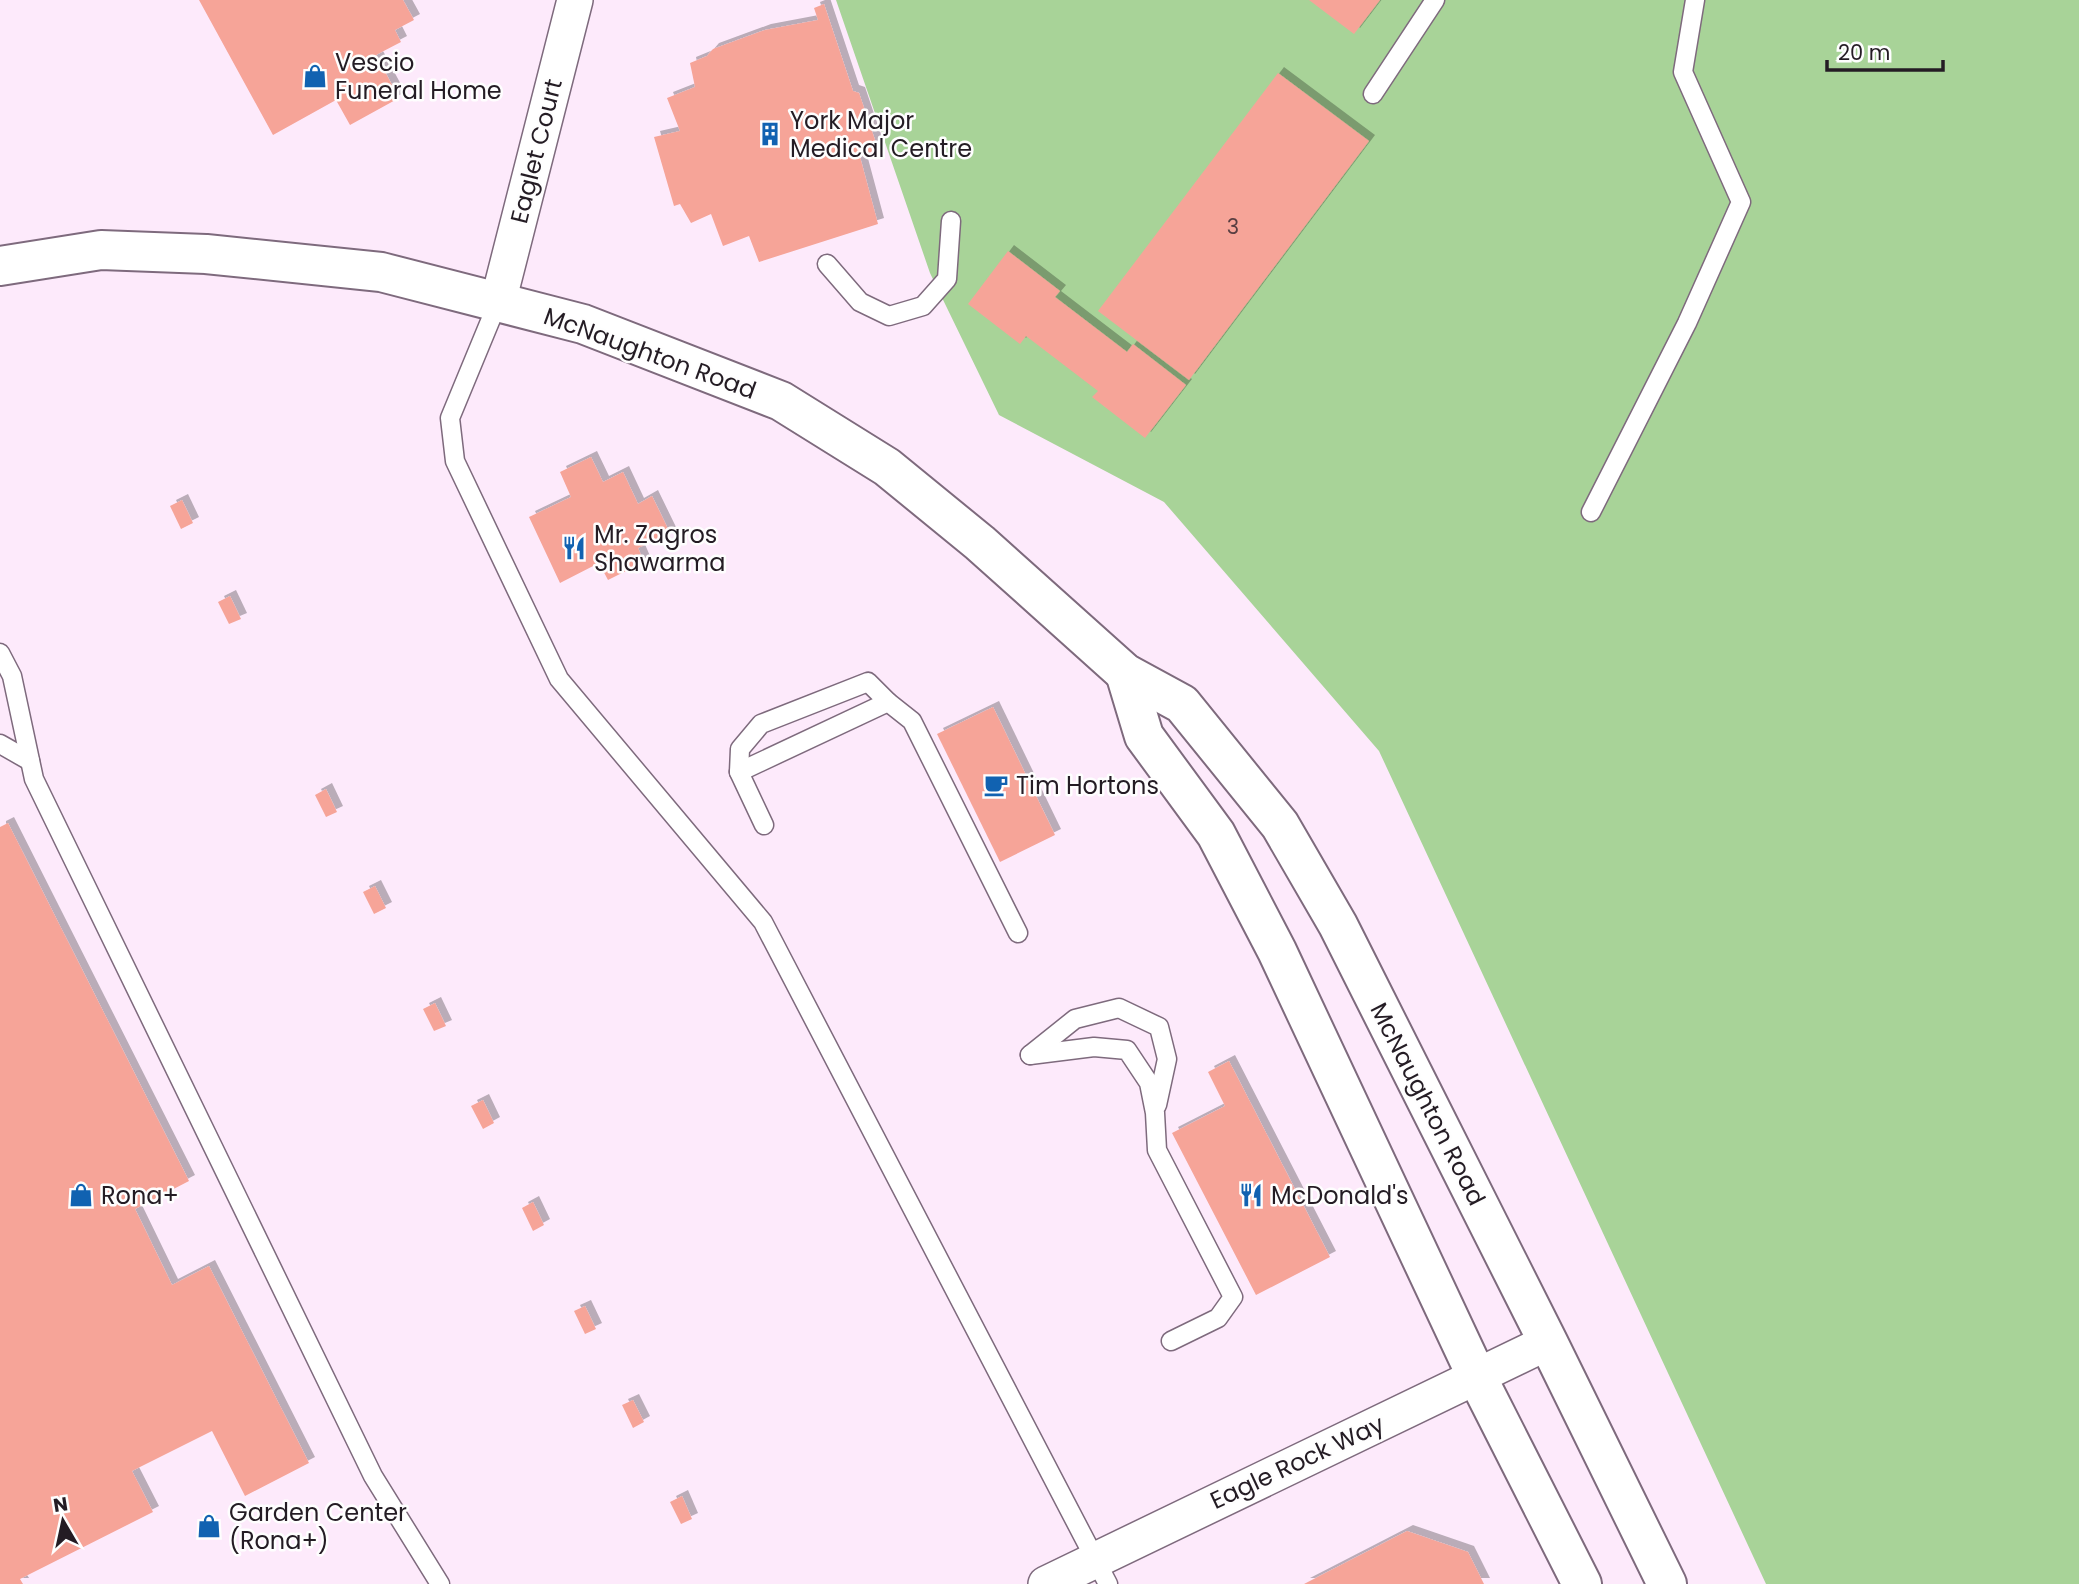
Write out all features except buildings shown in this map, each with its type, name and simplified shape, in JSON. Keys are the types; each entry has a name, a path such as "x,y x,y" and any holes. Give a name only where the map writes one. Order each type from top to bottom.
{"street":[{"name":"Eaglet Court","path":"498,302 575,0"},
{"name":"McNaughton Road","path":"0,266 102,250 206,254 381,272 583,324 781,401 887,467 980,544 1125,673 1182,704 1280,825 1338,925 1667,1584"},
{"path":"1125,673 1144,736 1216,834 1277,951 1476,1375 1582,1584"},
{"name":"Eagle Rock Way","path":"1045,1584 1102,1571 1476,1375 1548,1342"}],"lane":[{"path":"1373,94 1434,0"},
{"path":"1591,512 1688,323 1741,202 1683,72 1695,0"},
{"path":"827,264 860,302 889,316 923,306 947,278 951,221"},
{"path":"498,302 450,418 455,461 559,679 763,922 1102,1571"},
{"path":"0,653 12,676 34,779 373,1476 437,1583"},
{"path":"764,825 739,772 740,749 761,724 868,682 912,722 1018,933"},
{"path":"739,772 888,702"},
{"path":"0,744 30,761"},
{"path":"1155,1113 1167,1059 1159,1027 1119,1008 1075,1018 1031,1055 1094,1047 1127,1050 1149,1083 1155,1113 1157,1150 1233,1297 1218,1318 1171,1341"}],"green space":[{"path":"836,0 2079,0 2079,1584 1766,1584 1379,751 1164,502 999,415 930,273"}],"place":[{"name":"Vescio Funeral Home","path":"315,76"},
{"name":"York Major Medical Centre","path":"770,134"},
{"name":"Mr. Zagros Shawarma","path":"574,548"},
{"name":"Tim Hortons","path":"996,785"},
{"name":"Rona+","path":"81,1195"},
{"name":"McDonald's","path":"1251,1195"},
{"name":"Garden Center (Rona+)","path":"209,1526"}]}
